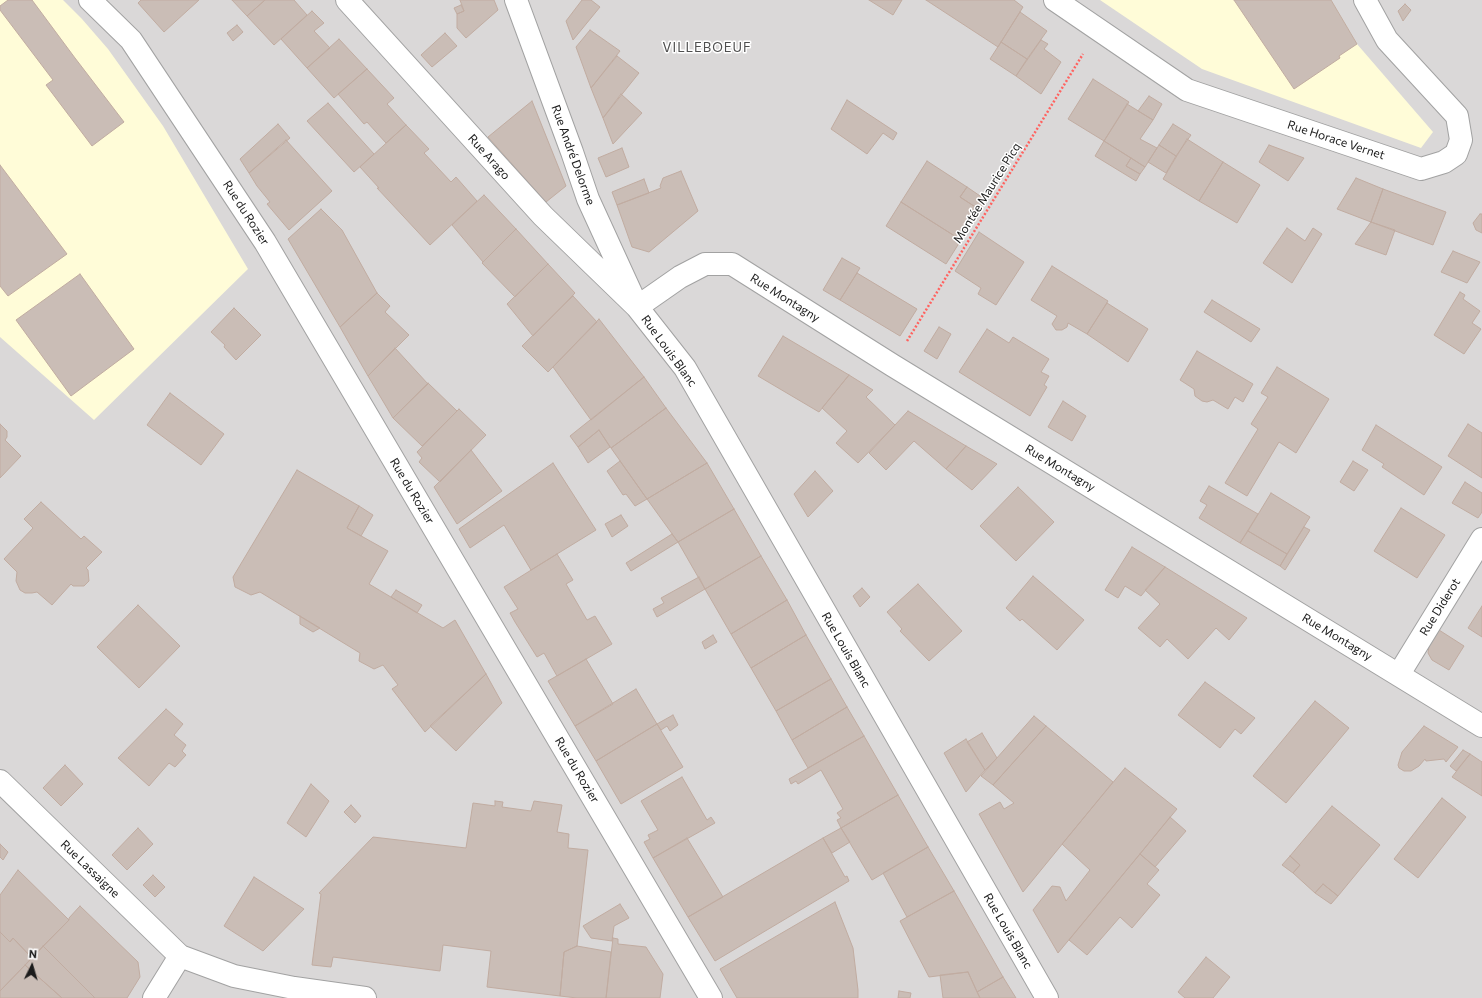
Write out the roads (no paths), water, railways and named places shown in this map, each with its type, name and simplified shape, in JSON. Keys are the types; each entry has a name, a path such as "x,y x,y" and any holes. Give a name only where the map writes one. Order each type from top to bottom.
{"street":[{"name":"Rue du Rozier","path":"90,0 131,40 265,242 711,998"},
{"name":"Rue Arago","path":"347,0 543,216 637,307"},
{"name":"Rue André Delorme","path":"516,0 588,199 637,307"},
{"name":"Rue Horace Vernet","path":"1055,0 1187,90 1421,169 1444,162 1456,154 1461,140 1457,116 1387,40 1365,0"},
{"name":"Rue Montagny","path":"637,307 680,278 705,264 732,264 892,365 1482,726"},
{"name":"Rue Louis Blanc","path":"637,307 685,368 1047,998"},
{"name":"Rue Diderot","path":"1399,674 1482,539"},
{"name":"Rue Lassaigne","path":"0,781 180,956"},
{"path":"154,998 180,956 234,976 294,993 365,998"}],"district":[{"name":"VILLEBOEUF","path":"707,48"}]}
